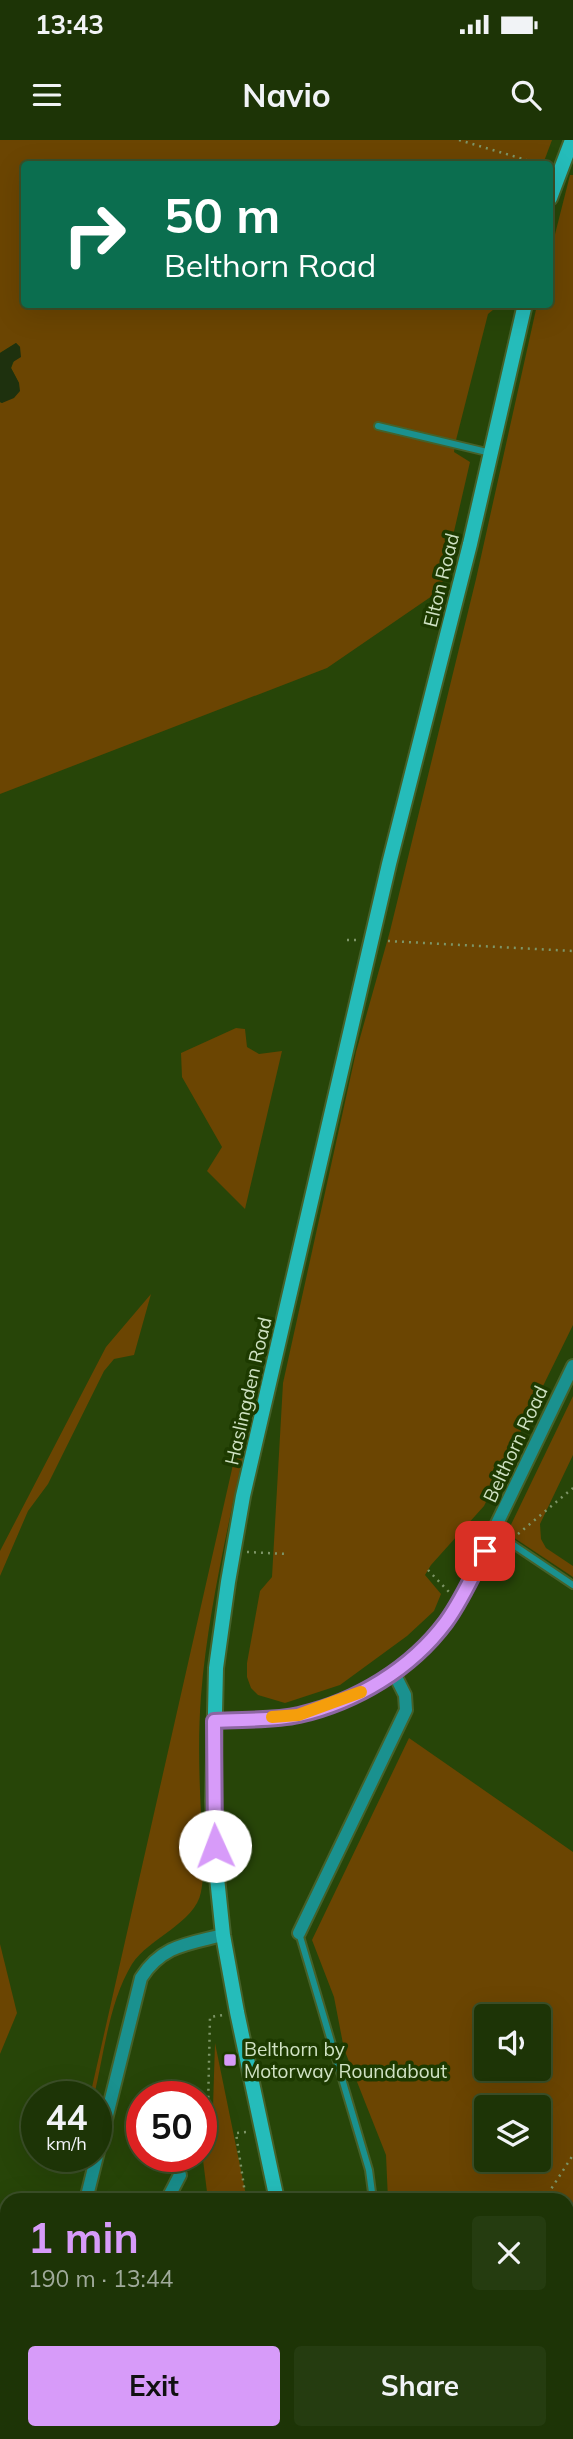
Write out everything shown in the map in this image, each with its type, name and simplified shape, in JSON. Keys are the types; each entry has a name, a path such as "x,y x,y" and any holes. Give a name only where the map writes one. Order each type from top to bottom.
{"main road":[{"path":"553,190 572,140"},
{"name":"Elton Road","path":"389,864 524,308"},
{"name":"Haslingden Road","path":"275,2193 223,1935 215,1854 216,1668 243,1496 389,864"}],"street":[{"name":"Belthorn Road","path":"214,1721 298,1715 356,1695 394,1673 435,1636 459,1601 573,1366"},
{"path":"299,1933 406,1710 405,1695 394,1673"},
{"path":"88,2193 141,1978 148,1966 164,1952 177,1946 223,1935"},
{"path":"171,2193 180,2175"}],"lane":[{"path":"378,426 491,453"},
{"path":"494,1532 573,1585"},
{"path":"299,1933 369,2170 372,2193"}],"path":[{"path":"459,140 530,161"},
{"path":"372,940 573,951"},
{"path":"510,1541 573,1488"},
{"path":"233,1551 287,1553"},
{"path":"428,1570 459,1601"},
{"path":"209,2081 210,2017 237,2012"},
{"path":"245,2193 236,2133 261,2129"},
{"path":"549,2193 573,2155"}],"shaded area":[{"path":"0,140 552,140 544,161 21,161 21,308 495,308 488,314 455,444 454,452 470,462 441,588 327,668 0,794 0,402 2,403 19,383 11,368 20,347 16,343 0,353"},
{"path":"570,175 573,175 573,1325 484,1506 425,1575 441,1594 434,1611 407,1636 340,1685 285,1703 258,1695 251,1688 247,1677 260,1591 272,1577 283,1383 356,1052 390,931 476,579 536,308 553,308 553,242"},
{"path":"16,343 20,347 21,357 13,362 11,368 20,391 14,398 2,403 0,353"},
{"path":"236,1028 245,1029 247,1047 259,1054 282,1051 245,1209 207,1171 222,1147 182,1077 181,1053"},
{"path":"151,1294 134,1355 114,1359 104,1371 48,1484 28,1511 0,1576 0,1551 106,1347"},
{"path":"573,1396 573,1455 540,1524 541,1539 546,1548 573,1566 573,1577 507,1533"},
{"path":"244,1416 247,1435 214,1597 201,1696 201,1892 190,1913 149,1946 132,1964 118,1995 97,2081 93,2081"},
{"path":"409,1738 573,1852 573,2193 388,2193 386,2155 344,2049 334,1997 312,1940"},
{"path":"0,1944 17,2013 0,2054"},
{"path":"215,2043 246,2193 207,2193 204,2172 217,2172"}],"slow traffic":[{"path":"272,1717 298,1715 361,1692"}],"place":[{"name":"Belthorn by Motorway Roundabout","path":"230,2060"}],"route":[{"path":"215,1846 214,1721 298,1715 356,1695 394,1673 435,1636 447,1620 485,1551"}]}
